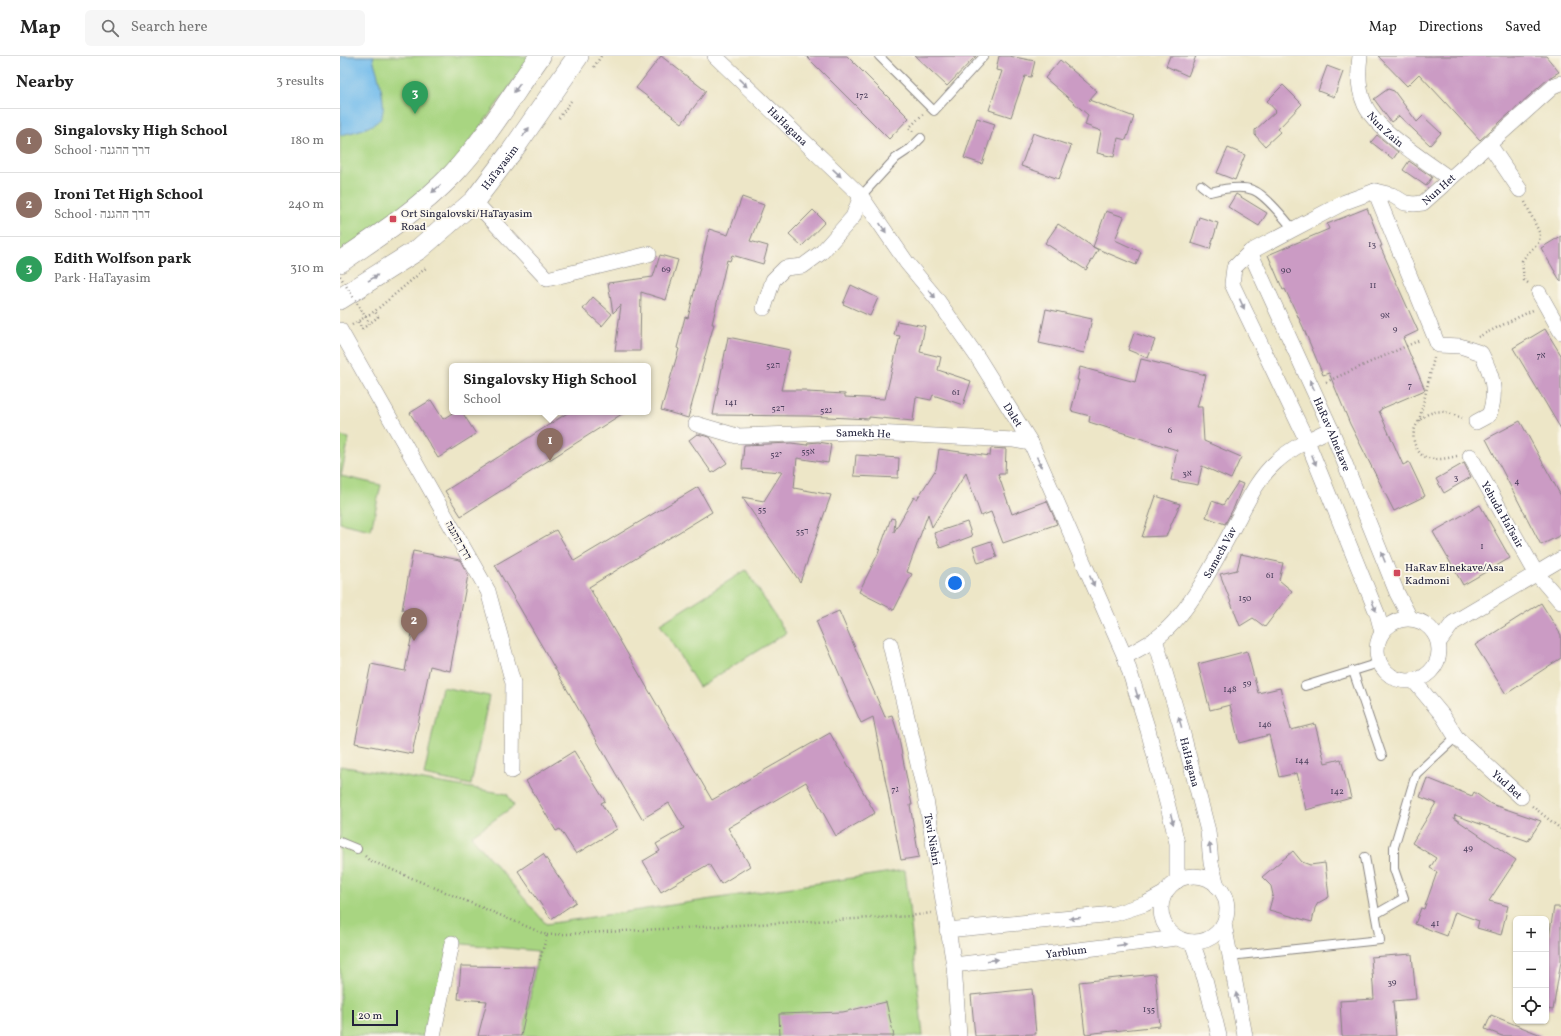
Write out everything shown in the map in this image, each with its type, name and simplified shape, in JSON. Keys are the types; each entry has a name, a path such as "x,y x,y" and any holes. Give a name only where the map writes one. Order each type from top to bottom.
{"main road":[{"path":"340,262 400,221 453,173 483,136 540,56"},
{"name":"HaTayasim","path":"340,299 419,249 474,202 512,151 578,56"}],"street":[{"name":"HaHagana","path":"715,56 861,196"},
{"name":"Nun Zain","path":"1360,56 1358,66 1360,87 1364,104 1374,120 1450,179"},
{"name":"Nun Het","path":"1375,191 1392,195 1406,203 1423,203 1555,85 1561,83"},
{"path":"1489,144 1520,190"},
{"path":"1382,632 1377,613 1306,441 1232,284 1234,268 1250,252 1345,202 1375,191 1435,339 1481,353 1490,370 1495,391 1493,406 1489,415 1476,422"},
{"path":"764,308 773,280 785,268 803,266 822,252 853,217 861,196"},
{"name":"Dalet","path":"861,196 907,264 936,298 974,352 1031,443 1125,657"},
{"path":"474,202 547,279 649,254"},
{"name":"HaRav Alnekave","path":"1250,252 1331,429 1397,593 1410,618"},
{"path":"1542,299 1561,332"},
{"name":"דרך ההגנה","path":"340,330 488,591 514,683 512,771"},
{"name":"Samekh He","path":"696,424 737,436 855,432 1014,440 1031,443"},
{"path":"1306,441 1331,429"},
{"name":"Samech Vav","path":"1125,657 1155,639 1175,619 1200,587 1260,480 1276,461 1306,441"},
{"name":"Yehuda HaTsair","path":"1470,456 1536,573 1561,602"},
{"path":"1438,642 1454,623 1561,558"},
{"path":"1410,618 1421,621 1429,626 1438,642 1439,654 1437,663 1428,674 1414,681 1404,682 1394,679 1385,672 1379,663 1376,653 1377,642 1382,632 1394,622 1410,618"},
{"path":"1429,626 1454,623"},
{"name":"HaHagana","path":"1155,639 1180,723 1206,823 1211,863 1217,886"},
{"name":"Tsvi Nishri","path":"890,644 925,794 954,964 959,1036"},
{"path":"1125,657 1148,730 1174,829 1177,844 1176,881"},
{"path":"1428,674 1443,716"},
{"path":"1414,681 1443,716 1456,737"},
{"name":"Yud Bet","path":"1456,737 1521,797"},
{"path":"947,930 1114,914 1145,904 1165,893 1176,881 1191,876 1200,877 1217,886 1223,894 1226,904 1224,924 1228,956 1245,1036"},
{"path":"1165,893 1161,913 1166,927 1177,938 1192,942 1210,938 1218,932 1224,924"},
{"name":"Yarblum","path":"954,964 1177,938"},
{"path":"1192,942 1205,979 1219,1036"},
{"path":"433,1036 452,943"}],"lane":[{"path":"880,56 934,111 984,56"},
{"path":"861,196 896,158 911,148 921,138"},
{"path":"1202,185 1210,192 1237,188 1253,190 1276,210 1293,229"},
{"path":"1305,686 1379,663"},
{"path":"1352,671 1382,756"},
{"path":"1376,914 1404,898 1394,869 1394,847 1416,774 1456,737"},
{"path":"340,842 357,849"},
{"path":"1228,956 1380,940 1365,857"}],"path":[{"path":"921,138 916,134 918,131 916,128 913,131 909,128 930,107"},
{"path":"1460,346 1542,299 1524,280 1522,261 1539,242 1540,234 1520,190"},
{"path":"340,276 370,324"},
{"path":"358,322 362,328 370,324 378,317 375,311"},
{"path":"1313,388 1435,339"},
{"path":"1435,339 1419,421 1413,432 1414,443 1421,455 1434,459 1447,458"},
{"path":"1419,421 1436,412 1447,412 1476,422"},
{"name":"Yud Bet","path":"1521,797 1561,829"},
{"path":"357,849 369,860 547,935 910,916 944,911"},
{"path":"539,963 547,935"}],"green space":[{"path":"340,56 532,56 447,173 340,253"},
{"path":"340,436 349,438 341,476 381,485 371,530 340,523"},
{"path":"746,570 786,633 699,687 660,624"},
{"path":"442,687 489,696 471,785 424,775"},
{"path":"340,766 507,794 514,806 471,836 546,924 905,870 923,1036 523,1036 538,951 453,943 433,1036 340,1036"}],"water":[{"path":"340,56 374,56 373,59 383,99 383,107 380,119 377,122 362,130 340,135"}],"building":[{"path":"661,56 706,91 682,123 636,88"},
{"path":"806,56 847,56 909,118 889,139"},
{"path":"915,56 976,56 947,86"},
{"path":"999,56 1009,56 1035,61 1031,77 1025,76 1011,117 989,110 1002,71 996,70"},
{"path":"1170,56 1196,56 1188,76 1166,66"},
{"path":"1378,56 1546,56 1559,72 1549,78 1480,140 1419,74 1407,86"},
{"path":"1060,60 1097,91 1089,100 1134,117 1126,140 1118,138 1114,157 1097,153 1101,131 1085,125 1088,115 1045,78"},
{"path":"1327,66 1343,72 1334,97 1318,91"},
{"path":"1283,85 1302,104 1278,129 1280,132 1265,146 1255,135 1255,130 1276,111 1267,101"},
{"path":"1388,89 1394,91 1417,122 1423,116 1441,133 1430,145 1399,116 1391,122 1374,99"},
{"path":"977,118 995,124 982,164 964,158"},
{"path":"1033,133 1071,146 1059,179 1021,166"},
{"path":"1377,135 1398,152 1393,159 1371,142"},
{"path":"1228,148 1245,155 1235,180 1217,173"},
{"path":"1409,161 1432,177 1426,186 1403,170"},
{"path":"1236,194 1267,213 1259,226 1228,207"},
{"path":"742,197 764,205 750,241 768,246 763,264 732,255 730,261 727,260 712,324 714,324 688,418 661,410 679,349 677,348 685,317 688,318 709,229 728,235"},
{"path":"1367,208 1382,246 1380,246 1418,331 1403,338 1425,390 1379,411 1403,465 1409,462 1425,496 1394,511 1350,424 1329,373 1323,375 1303,327 1285,289 1283,290 1268,255 1329,229 1327,224"},
{"path":"813,210 825,222 802,246 789,234"},
{"path":"1106,211 1124,217 1115,240 1141,252 1136,265 1093,247"},
{"path":"1199,217 1218,223 1210,249 1191,243"},
{"path":"1058,224 1098,250 1086,270 1045,243"},
{"path":"1561,236 1561,282 1541,248"},
{"path":"660,255 678,260 666,300 641,292 640,351 615,351 621,305 613,313 608,283 653,277"},
{"path":"851,285 878,298 870,316 843,304"},
{"path":"593,297 612,314 602,326 583,309"},
{"path":"1046,309 1092,319 1084,353 1039,343"},
{"path":"897,321 925,326 920,352 941,357 938,370 971,381 963,405 933,395 931,400 916,397 913,421 869,417 869,419 807,416 713,415 728,337 790,350 781,390 807,390 807,392 845,394 845,397 885,399 900,336 894,335"},
{"path":"1545,329 1561,355 1561,429 1513,348"},
{"path":"1134,333 1155,340 1148,358 1128,350"},
{"path":"1141,359 1206,375 1197,407 1202,407 1204,441 1241,457 1231,479 1202,466 1198,485 1171,480 1177,450 1089,422 1090,416 1071,411 1079,380 1077,380 1080,367 1135,382"},
{"path":"431,400 443,419 449,415 464,415 476,434 438,458 410,413"},
{"path":"564,415 620,415 461,516 445,491"},
{"path":"1520,421 1561,496 1561,535 1541,545 1486,439"},
{"path":"697,434 710,437 727,463 712,473 689,440"},
{"path":"818,442 831,444 828,463 797,458 794,488 831,495 800,582 742,497 764,501 782,472 742,469 744,445 791,443 807,445 808,443"},
{"path":"991,448 1006,449 1005,474 998,474 1012,514 1047,501 1057,524 1003,543 991,512 981,516 966,473 932,527 928,514 907,572 912,574 894,610 859,592 878,554 891,518 895,519 894,532 914,497 917,499 936,469 939,449 990,456"},
{"path":"856,455 899,458 898,478 854,476"},
{"path":"1464,463 1471,477 1444,493 1436,479"},
{"path":"1238,482 1243,484 1234,507 1225,524 1206,517 1212,501 1223,505"},
{"path":"698,487 712,512 589,587 712,800 830,733 875,813 836,836 806,782 728,828 750,866 721,884 709,864 661,892 643,861 660,851 656,844 684,828 669,803 642,819 495,565 556,530 574,561"},
{"path":"1156,496 1180,504 1166,536 1142,537"},
{"path":"1480,505 1510,558 1463,585 1433,532"},
{"path":"967,522 972,536 940,548 934,533"},
{"path":"991,541 997,557 978,563 973,547"},
{"path":"413,551 460,560 468,575 450,671 430,666 412,754 355,743 371,664 405,671 416,612 402,610"},
{"path":"1241,554 1283,563 1279,580 1292,591 1265,627 1253,618 1240,626 1220,574 1237,570"},
{"path":"1541,603 1561,635 1561,658 1506,694 1475,645"},
{"path":"839,611 885,717 892,715 898,734 912,805 910,805 919,857 901,860 873,717 861,723 816,621"},
{"path":"1247,651 1258,693 1280,688 1291,730 1315,724 1325,763 1341,759 1351,798 1306,810 1297,773 1279,777 1269,735 1239,743 1230,705 1210,710 1198,664"},
{"path":"574,751 605,801 601,803 617,829 576,854 560,829 556,831 526,781"},
{"path":"1427,778 1472,796 1474,792 1491,804 1541,821 1528,841 1455,815 1454,818 1516,860 1489,901 1508,906 1501,935 1477,928 1479,921 1455,912 1447,936 1415,924 1421,908 1424,909 1437,872 1430,868 1436,858 1412,843 1436,803 1420,797"},
{"path":"1293,851 1302,862 1310,865 1325,863 1329,897 1318,903 1315,908 1312,922 1269,910 1273,895 1271,886 1262,877"},
{"path":"543,854 576,902 551,919 518,871"},
{"path":"1554,907 1561,907 1561,961 1553,1010 1549,1009 1549,937"},
{"path":"1412,954 1416,999 1393,1001 1396,1036 1342,1036 1340,1001 1374,999 1371,957"},
{"path":"461,966 535,967 521,1036 478,1036 487,1001 458,999"},
{"path":"1155,974 1160,1026 1085,1034 1079,982"},
{"path":"1032,989 1036,1034 975,1036 971,995"},
{"path":"886,1002 894,1036 780,1036 779,1014 843,1012"},
{"path":"1491,1015 1541,1036 1502,1036 1485,1029"}],"place":[{"name":"Edith Wolfson park","path":"415,114"},
{"name":"Ort Singalovski/HaTayasim Road","path":"393,219"},
{"name":"Singalovsky High School","path":"550,461"},
{"name":"HaRav Elnekave/Asa Kadmoni","path":"1397,573"},
{"name":"Ironi Tet High School","path":"414,641"}]}
